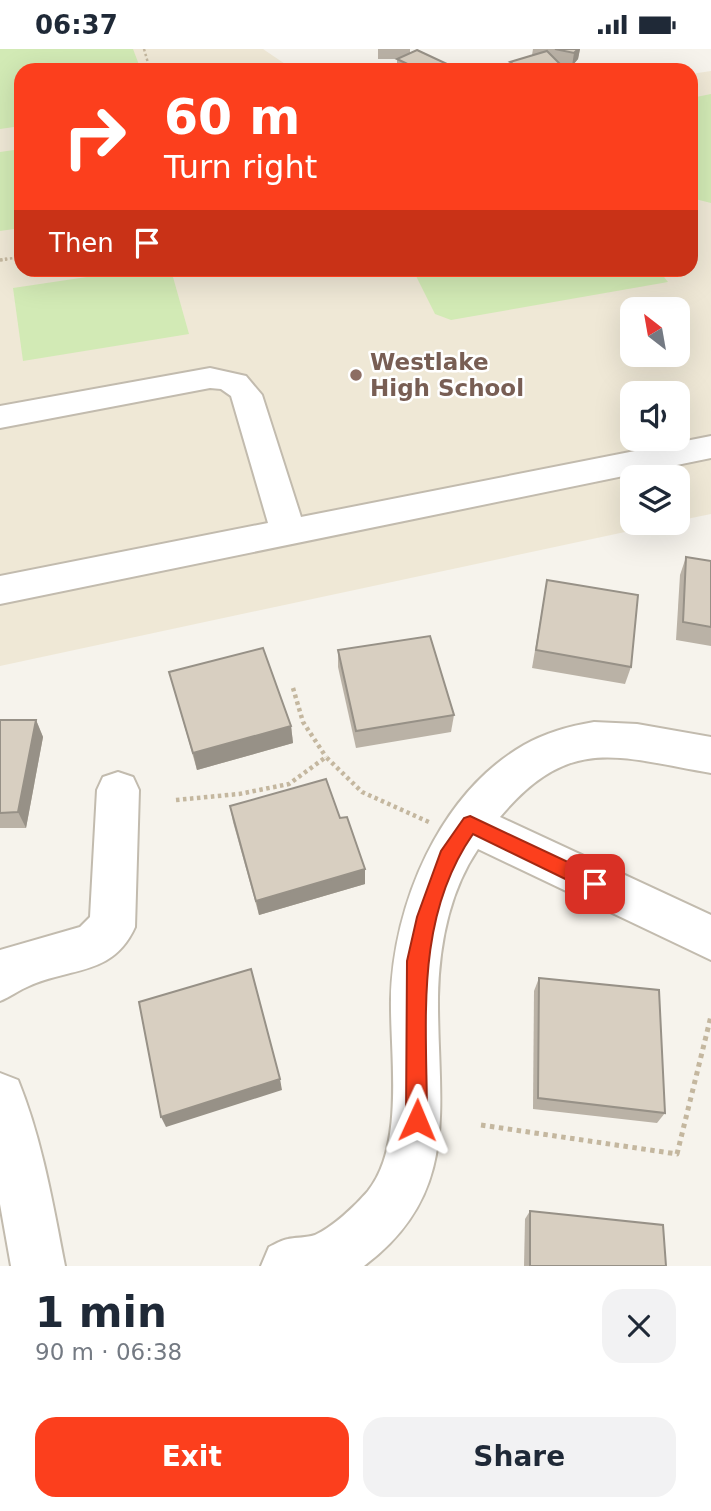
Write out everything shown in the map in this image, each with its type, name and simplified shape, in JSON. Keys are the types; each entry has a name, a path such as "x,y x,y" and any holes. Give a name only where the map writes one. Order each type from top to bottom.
{"street":[{"path":"0,417 210,378 225,379 240,385 246,395 288,530"},
{"path":"0,590 711,447"},
{"path":"451,823 489,796 512,775 552,752 594,739 711,755"},
{"path":"0,978 15,967 93,945 112,927 118,790"},
{"path":"451,823 711,938"},
{"path":"312,1265 368,1230 384,1213 401,1187 409,1165 418,1105 415,989 417,961 426,917 450,851 451,823"},
{"path":"0,1098 25,1196 38,1266"}],"path":[{"path":"293,688 303,722 326,757 362,792 451,823"},
{"path":"176,800 239,794 289,784 326,757"},
{"path":"481,1125 677,1154 711,1016"}],"shaded area":[{"name":"Westlake High School","path":"0,49 263,49 284,63 14,63 14,277 698,277 698,73 711,71 711,514 690,518 690,465 620,465 620,533 0,666"}],"green space":[{"path":"0,49 133,49 138,63 14,63 14,127 0,129"},
{"path":"711,94 711,203 698,200 698,97"},
{"path":"14,150 14,229 0,231 0,152"},
{"path":"87,277 173,277 189,334 23,361 13,288"},
{"path":"416,277 664,277 668,282 451,320 435,314"}],"building":[{"path":"555,49 578,49 574,53"},
{"path":"417,50 445,63 405,63 397,59"},
{"path":"547,51 559,63 512,63"},
{"path":"686,557 711,561 711,627 683,622"},
{"path":"547,580 638,595 631,667 536,650"},
{"path":"430,636 454,715 356,731 338,650"},
{"path":"263,648 291,726 193,753 169,672"},
{"path":"0,720 36,720 18,812 0,813"},
{"path":"326,779 340,818 347,817 365,869 256,901 230,806"},
{"path":"251,969 280,1079 161,1117 139,1002"},
{"path":"539,978 659,990 665,1113 538,1098"},
{"path":"530,1211 663,1225 666,1266 530,1266"}],"place":[{"name":"Westlake High School","path":"356,375"}],"route":[{"path":"417,1120 417,961 426,917 450,851 470,824 595,884"}]}
